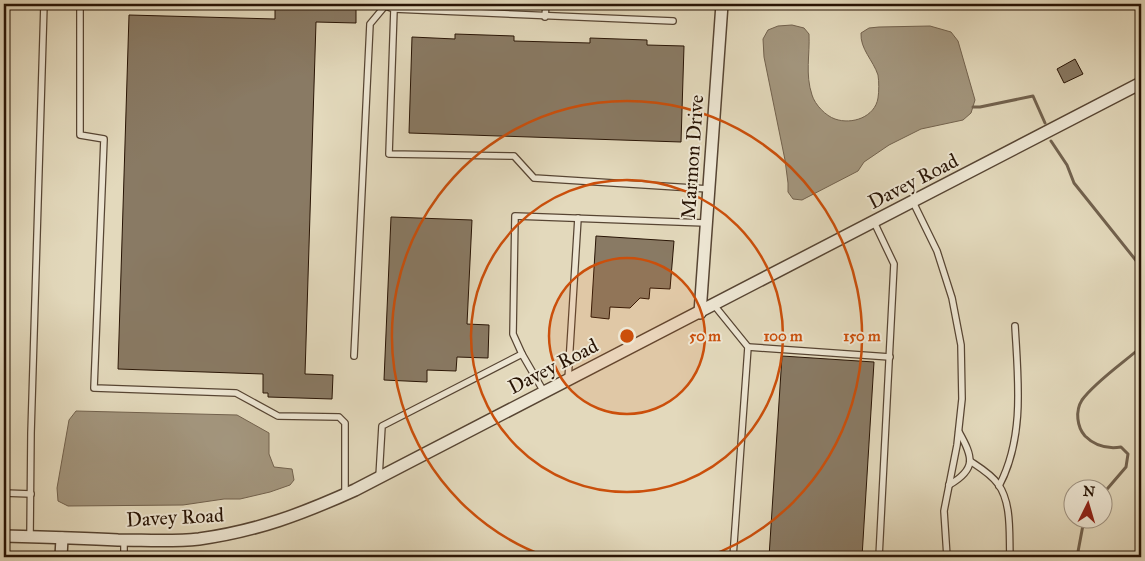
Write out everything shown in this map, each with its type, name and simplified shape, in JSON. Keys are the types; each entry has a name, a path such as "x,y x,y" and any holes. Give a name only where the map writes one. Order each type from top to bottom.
{"street":[{"name":"Marmon Drive","path":"700,312 722,4"},
{"name":"Davey Road","path":"4,536 164,541 189,540 241,531 286,520 380,478 1141,83"},
{"path":"61,557 62,538"}],"lane":[{"path":"30,537 31,423 44,4"},
{"path":"80,4 80,135 104,139 94,388 236,393 278,416 339,417 345,423 345,495"},
{"path":"545,17 546,4"},
{"path":"354,356 370,24 385,5 394,9 545,17 673,21"},
{"path":"394,9 389,154 514,156 534,178 709,189"},
{"path":"913,202 937,250 953,307 961,345 962,399 944,511 947,557"},
{"path":"544,392 513,334 515,216 706,223"},
{"path":"568,380 578,218"},
{"path":"874,222 894,264 879,557"},
{"path":"714,305 748,348 733,557"},
{"path":"999,486 1007,472 1014,442 1018,405 1015,326"},
{"path":"748,348 890,358"},
{"path":"380,478 382,426 522,354"},
{"path":"949,485 962,477 968,470 970,461 968,449 958,432"},
{"path":"970,461 997,482 999,486 1006,505 1010,557"},
{"path":"4,493 31,494"},
{"path":"124,540 124,557"}],"shaded area":[{"path":"792,25 804,28 809,34 808,72 813,99 832,118 848,121 862,118 868,115 876,105 879,93 878,75 865,49 861,33 869,28 879,27 930,26 951,32 958,41 975,100 971,113 963,120 921,129 889,145 864,162 858,171 802,200 793,199 788,192 785,160 764,57 763,39 768,30 778,26"},
{"path":"76,411 237,415 269,433 269,454 274,467 292,469 294,480 290,485 240,499 224,499 183,505 68,506 58,501 57,488 69,420"}],"building":[{"path":"275,4 356,4 356,23 316,22 305,374 333,375 332,399 268,397 268,393 263,393 263,374 118,369 129,15 275,19"},
{"path":"455,34 514,36 514,41 590,43 590,38 647,40 647,45 684,46 681,142 409,133 412,37 455,39"},
{"path":"1075,59 1083,74 1064,83 1057,69"},
{"path":"391,217 472,220 467,324 489,325 488,358 457,357 456,371 427,370 427,382 384,380"},
{"path":"596,236 674,241 670,289 650,288 649,299 640,298 630,308 610,307 609,319 591,317"},
{"path":"782,356 874,362 862,557 769,557"}],"waterway":[{"path":"973,107 1033,96 1045,123"},
{"path":"1051,141 1067,165 1074,183 1138,263 1141,272"},
{"path":"1112,483 1126,467 1128,454 1121,447 1111,448 1102,446 1085,436 1079,424 1078,409 1082,400 1094,386 1140,348 1141,345"},
{"path":"1077,557 1082,528"}]}
